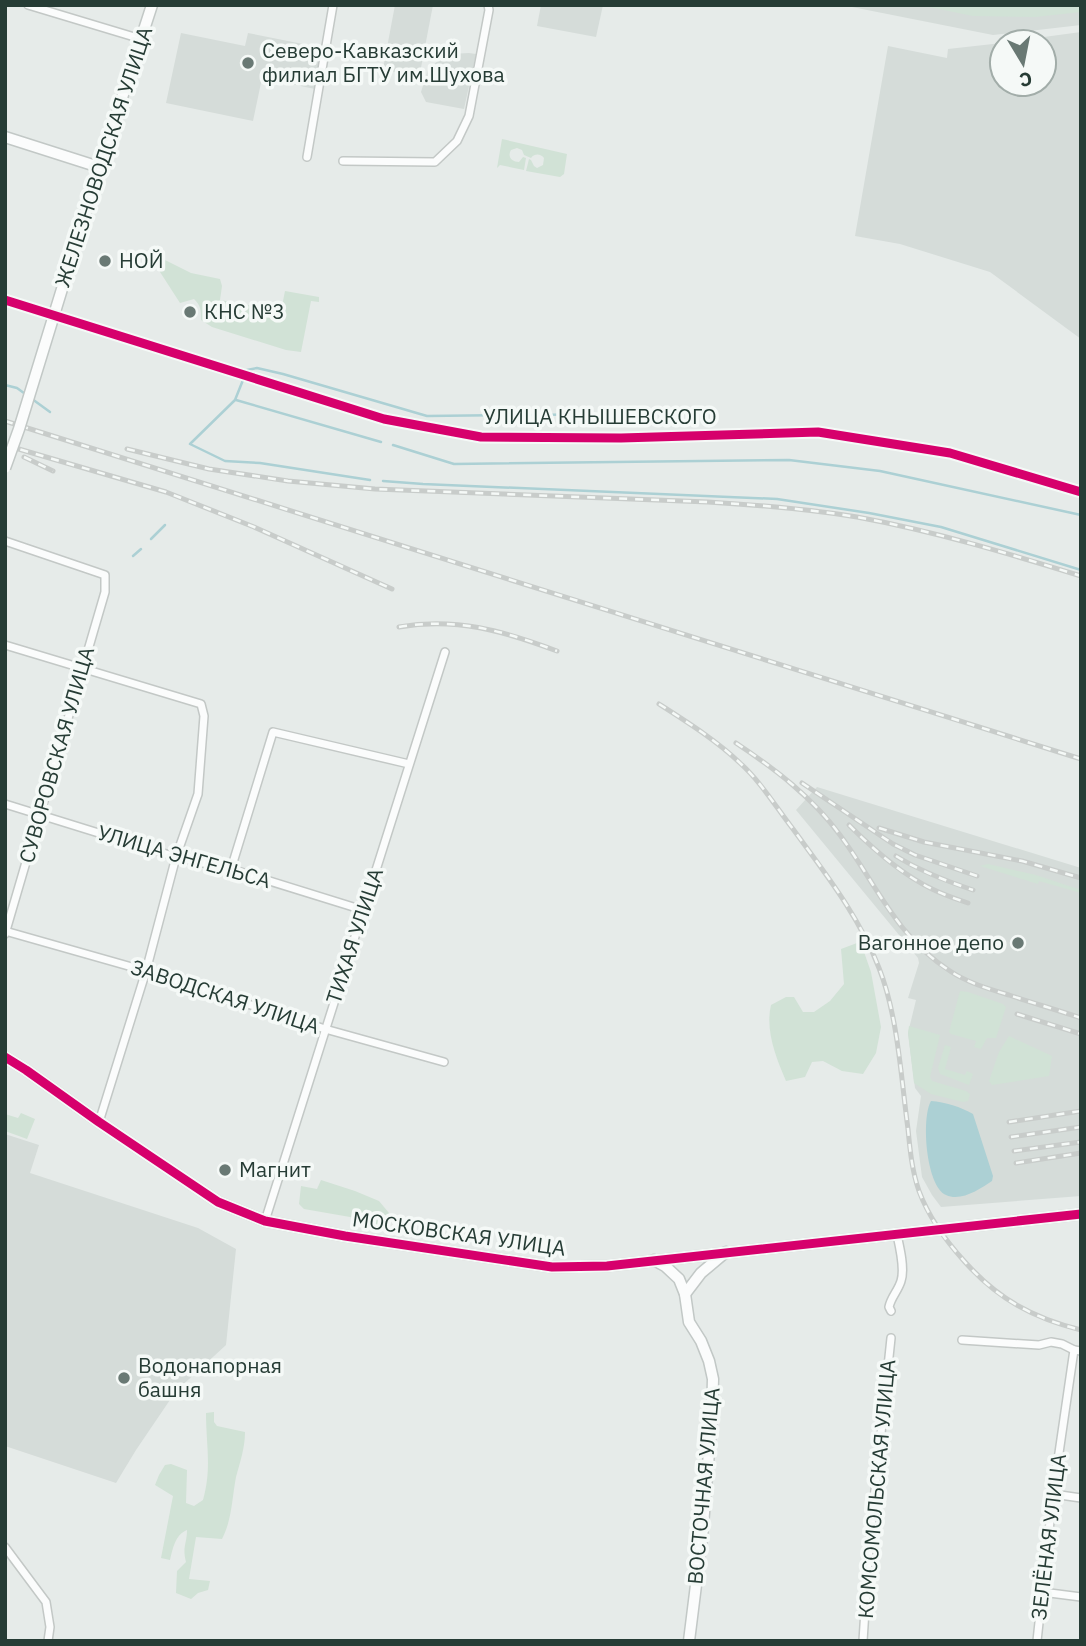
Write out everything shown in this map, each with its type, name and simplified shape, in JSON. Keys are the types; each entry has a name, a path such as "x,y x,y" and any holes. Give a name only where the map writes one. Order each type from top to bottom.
{"street":[{"path":"28,5 141,39"},
{"name":"ЖЕЛЕЗНОВОДСКАЯ УЛИЦА","path":"5,468 152,5"},
{"path":"307,157 333,5"},
{"path":"343,161 435,162 457,141 469,116 488,5"},
{"path":"5,137 98,171"},
{"name":"УЛИЦА КНЫШЕВСКОГО","path":"5,300 384,419 468,435 621,438 818,432 950,453 1081,492"},
{"name":"СУВОРОВСКАЯ УЛИЦА","path":"5,541 105,575 105,592 5,932"},
{"path":"5,645 201,704 204,716 198,794 176,857 146,971 99,1122"},
{"name":"ТИХАЯ УЛИЦА","path":"265,1221 445,652"},
{"path":"231,869 273,732 409,764"},
{"name":"УЛИЦА ЭНГЕЛЬСА","path":"5,804 176,857 231,869 363,911"},
{"name":"ЗАВОДСКАЯ УЛИЦА","path":"5,932 146,971 325,1029 444,1062"},
{"name":"МОСКОВСКАЯ УЛИЦА","path":"5,1057 218,1202 265,1221 345,1236 551,1267 607,1266 1081,1214"},
{"path":"891,1311 888,1307 890,1301 902,1281 902,1257 897,1235"},
{"path":"685,1294 701,1273 726,1252"},
{"path":"696,1255 702,1268 701,1273"},
{"path":"654,1260 679,1279 685,1294"},
{"name":"ВОСТОЧНАЯ УЛИЦА","path":"685,1294 688,1322 701,1341 713,1379 702,1537 689,1641"},
{"name":"КОМСОМОЛЬСКАЯ УЛИЦА","path":"863,1641 869,1548 891,1338"},
{"path":"962,1340 1039,1345 1051,1342 1077,1351"},
{"name":"ЗЕЛЁНАЯ УЛИЦА","path":"1037,1641 1053,1494 1077,1351"},
{"path":"1053,1494 1081,1498"},
{"path":"5,1547 46,1602 50,1627 48,1641"},
{"path":"1042,1592 1081,1597"}],"shaded area":[{"path":"395,5 433,5 419,78 383,69"},
{"path":"541,5 603,5 596,37 537,26"},
{"path":"842,5 1081,5 1081,25 1055,28 988,28 988,34"},
{"path":"1081,32 1081,339 990,272 900,244 855,236 888,46 947,58 948,49 988,45 988,98 1058,98 1058,35"},
{"name":"Северо-Кавказский филиал БГТУ им.Шухова","path":"181,33 245,46 248,33 323,48 315,89 262,78 253,121 166,103"},
{"path":"450,54 476,54 464,109 426,102 421,92 428,70"},
{"path":"817,787 1081,868 1081,1196 941,1207 932,1195 922,1177 916,1131 921,1096 915,1088 908,1033 916,1000 908,998 919,963 918,958 796,810"},
{"path":"5,1134 39,1145 30,1173 198,1228 236,1249 226,1345 176,1391 116,1483 5,1446"}],"green space":[{"path":"919,5 1081,5 1081,12 1035,17 973,16"},
{"path":"502,139 567,154 564,174 560,177 526,171 529,159 537,168 543,165 544,158 534,155 531,158 517,148 511,150 510,157 519,162 523,157 526,158 524,170 500,165 497,168"},
{"path":"157,256 191,273 220,279 220,300 281,311 285,291 319,297 319,302 311,301 301,352 286,350 212,327 201,320 200,308 194,299 180,303 151,258"},
{"path":"988,864 1036,875 1078,889 1081,893 1039,881 1038,884 980,866"},
{"path":"857,943 864,952 871,972 881,1027 876,1053 863,1074 842,1071 823,1061 812,1062 805,1077 786,1081 770,1034 771,1005 786,997 794,997 803,1012 814,1012 830,1001 844,984 841,949"},
{"path":"960,991 1006,1007 996,1038 987,1038 981,1049 974,1047 976,1041 949,1032"},
{"path":"909,1026 940,1035 930,1077 932,1081 966,1091 970,1094 968,1101 931,1094 914,1083"},
{"path":"1009,1036 1052,1056 1049,1076 992,1085 989,1081 999,1052"},
{"path":"945,1045 951,1047 945,1069 965,1075 967,1071 973,1074 969,1085 940,1074 938,1068"},
{"path":"21,1113 35,1119 27,1139 5,1131 5,1114 18,1118"},
{"path":"321,1180 379,1201 389,1213 384,1227 350,1217 304,1209 299,1204 301,1186 317,1189"},
{"path":"214,1412 217,1426 245,1432 244,1444 230,1517 222,1539 196,1537 189,1579 210,1581 208,1590 191,1599 176,1593 177,1571 186,1562 187,1530 177,1539 170,1560 161,1558 173,1496 155,1485 165,1465 171,1464 187,1470 186,1503 194,1506 203,1500 208,1467 206,1413"}],"water":[{"path":"931,1101 953,1105 973,1114 993,1176 992,1181 970,1194 958,1197 946,1195 934,1179 926,1136"}],"waterway":[{"path":"370,480 260,463 225,461 190,444 235,400 247,370 257,368 427,416 614,414"},
{"path":"5,385 17,388 50,412"},
{"path":"236,400 381,442"},
{"path":"393,445 454,464 789,460 880,471 1081,515"},
{"path":"383,481 777,499 941,527 1081,570"},
{"path":"151,539 165,525"},
{"path":"133,556 141,549"}],"railway":[{"path":"5,421 1081,759"},
{"path":"5,445 166,492 254,527 392,589"},
{"path":"127,449 209,469 288,481 375,489 708,502 820,512 857,517 942,536 1081,576"},
{"path":"24,457 53,471"},
{"path":"399,627 440,624 480,628 518,637 557,651"},
{"path":"659,704 721,747 755,778 829,879 862,931 879,968 891,1006 915,1176 923,1201 938,1228 977,1275 1004,1297 1047,1320 1081,1330"},
{"path":"736,743 779,774 829,821 888,908 915,942 931,957 971,982 1081,1018"},
{"path":"802,783 893,844 915,855 977,876"},
{"path":"849,825 909,876 936,891 968,903"},
{"path":"879,828 924,842 1022,861 1081,878"},
{"path":"896,856 933,875 973,890"},
{"path":"1017,1014 1081,1034"},
{"path":"1009,1122 1081,1111"},
{"path":"1011,1137 1081,1127"},
{"path":"1014,1151 1081,1142"},
{"path":"1016,1163 1081,1153"}],"cycle path":[{"path":"5,300 384,419 481,437 621,438 818,432 950,453 1081,492"},
{"path":"5,1057 218,1202 265,1221 345,1236 552,1267 607,1266 1081,1214"}],"place":[{"name":"Северо-Кавказский филиал БГТУ им.Шухова","path":"248,63"},
{"name":"НОЙ","path":"105,261"},
{"name":"КНС №3","path":"190,312"},
{"name":"Вагонное депо","path":"1018,943"},
{"name":"Магнит","path":"225,1170"},
{"name":"Водонапорная башня","path":"124,1378"}]}
